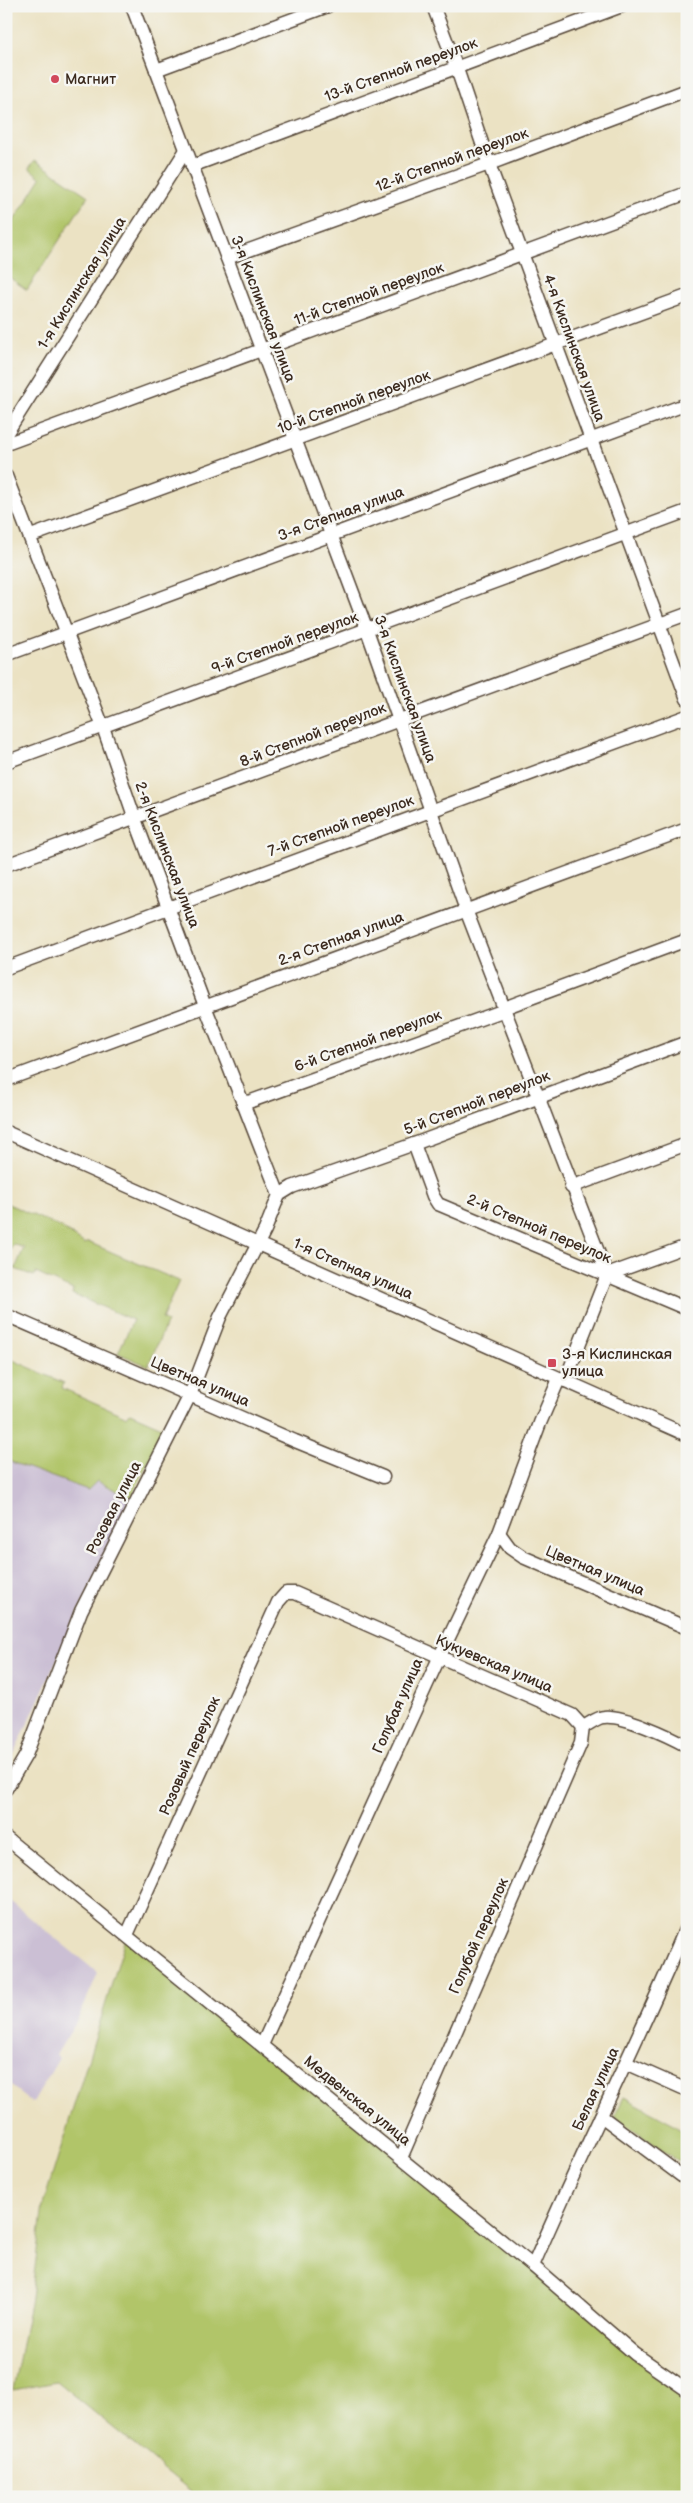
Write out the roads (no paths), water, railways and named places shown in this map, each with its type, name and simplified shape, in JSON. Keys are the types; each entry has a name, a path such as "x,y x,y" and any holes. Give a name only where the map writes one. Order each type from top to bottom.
{"street":[{"name":"3-я Кислинская улица","path":"132,6 367,630 466,910 571,1187 607,1275"},
{"path":"156,70 328,6"},
{"name":"4-я Кислинская улица","path":"433,6 555,345 687,700"},
{"name":"13-й Степной переулок","path":"192,166 456,66 622,6"},
{"name":"12-й Степной переулок","path":"227,258 489,164 687,90"},
{"name":"1-я Кислинская улица","path":"6,434 186,150"},
{"name":"11-й Степной переулок","path":"6,444 687,193"},
{"name":"10-й Степной переулок","path":"31,536 687,296"},
{"name":"3-я Степная улица","path":"6,655 687,404"},
{"name":"2-я Кислинская улица","path":"6,476 31,536 66,634 103,727 135,819 205,1006 279,1195"},
{"name":"9-й Степной переулок","path":"6,762 687,511"},
{"name":"8-й Степной переулок","path":"6,865 687,614"},
{"name":"7-й Степной переулок","path":"6,968 687,716"},
{"name":"2-я Степная улица","path":"6,1080 687,829"},
{"name":"6-й Степной переулок","path":"243,1104 687,940"},
{"name":"5-й Степной переулок","path":"279,1195 292,1187 414,1144 687,1042"},
{"name":"1-я Степная улица","path":"6,1132 687,1435"},
{"name":"2-й Степной переулок","path":"414,1144 438,1204 687,1309"},
{"path":"571,1187 687,1144"},
{"path":"257,1244 279,1195"},
{"name":"Розовая улица","path":"6,1789 26,1755 80,1612 190,1396 220,1318 257,1244"},
{"path":"562,1380 607,1275 687,1246"},
{"name":"Цветная улица","path":"6,1315 190,1396 383,1477"},
{"name":"Голубая улица","path":"262,2045 438,1658 500,1533 540,1423 562,1380"},
{"name":"Цветная улица","path":"500,1533 510,1548 523,1557 687,1628"},
{"name":"Кукуевская улица","path":"286,1594 295,1593 438,1658 572,1715 583,1727"},
{"name":"Розовый переулок","path":"127,1934 278,1602 286,1594"},
{"path":"583,1727 603,1717 620,1719 670,1736 687,1746"},
{"name":"Голубой переулок","path":"401,2158 581,1743 583,1727"},
{"name":"Медвенская улица","path":"6,1838 127,1934 533,2266 635,2354 687,2390"},
{"name":"Белая улица","path":"533,2266 567,2185 626,2063 687,1925"},
{"path":"626,2063 687,2090"},
{"path":"601,2116 687,2180"}],"place":[{"name":"Магнит","path":"55,79"},
{"name":"3-я Кислинская улица","path":"552,1363"}]}
